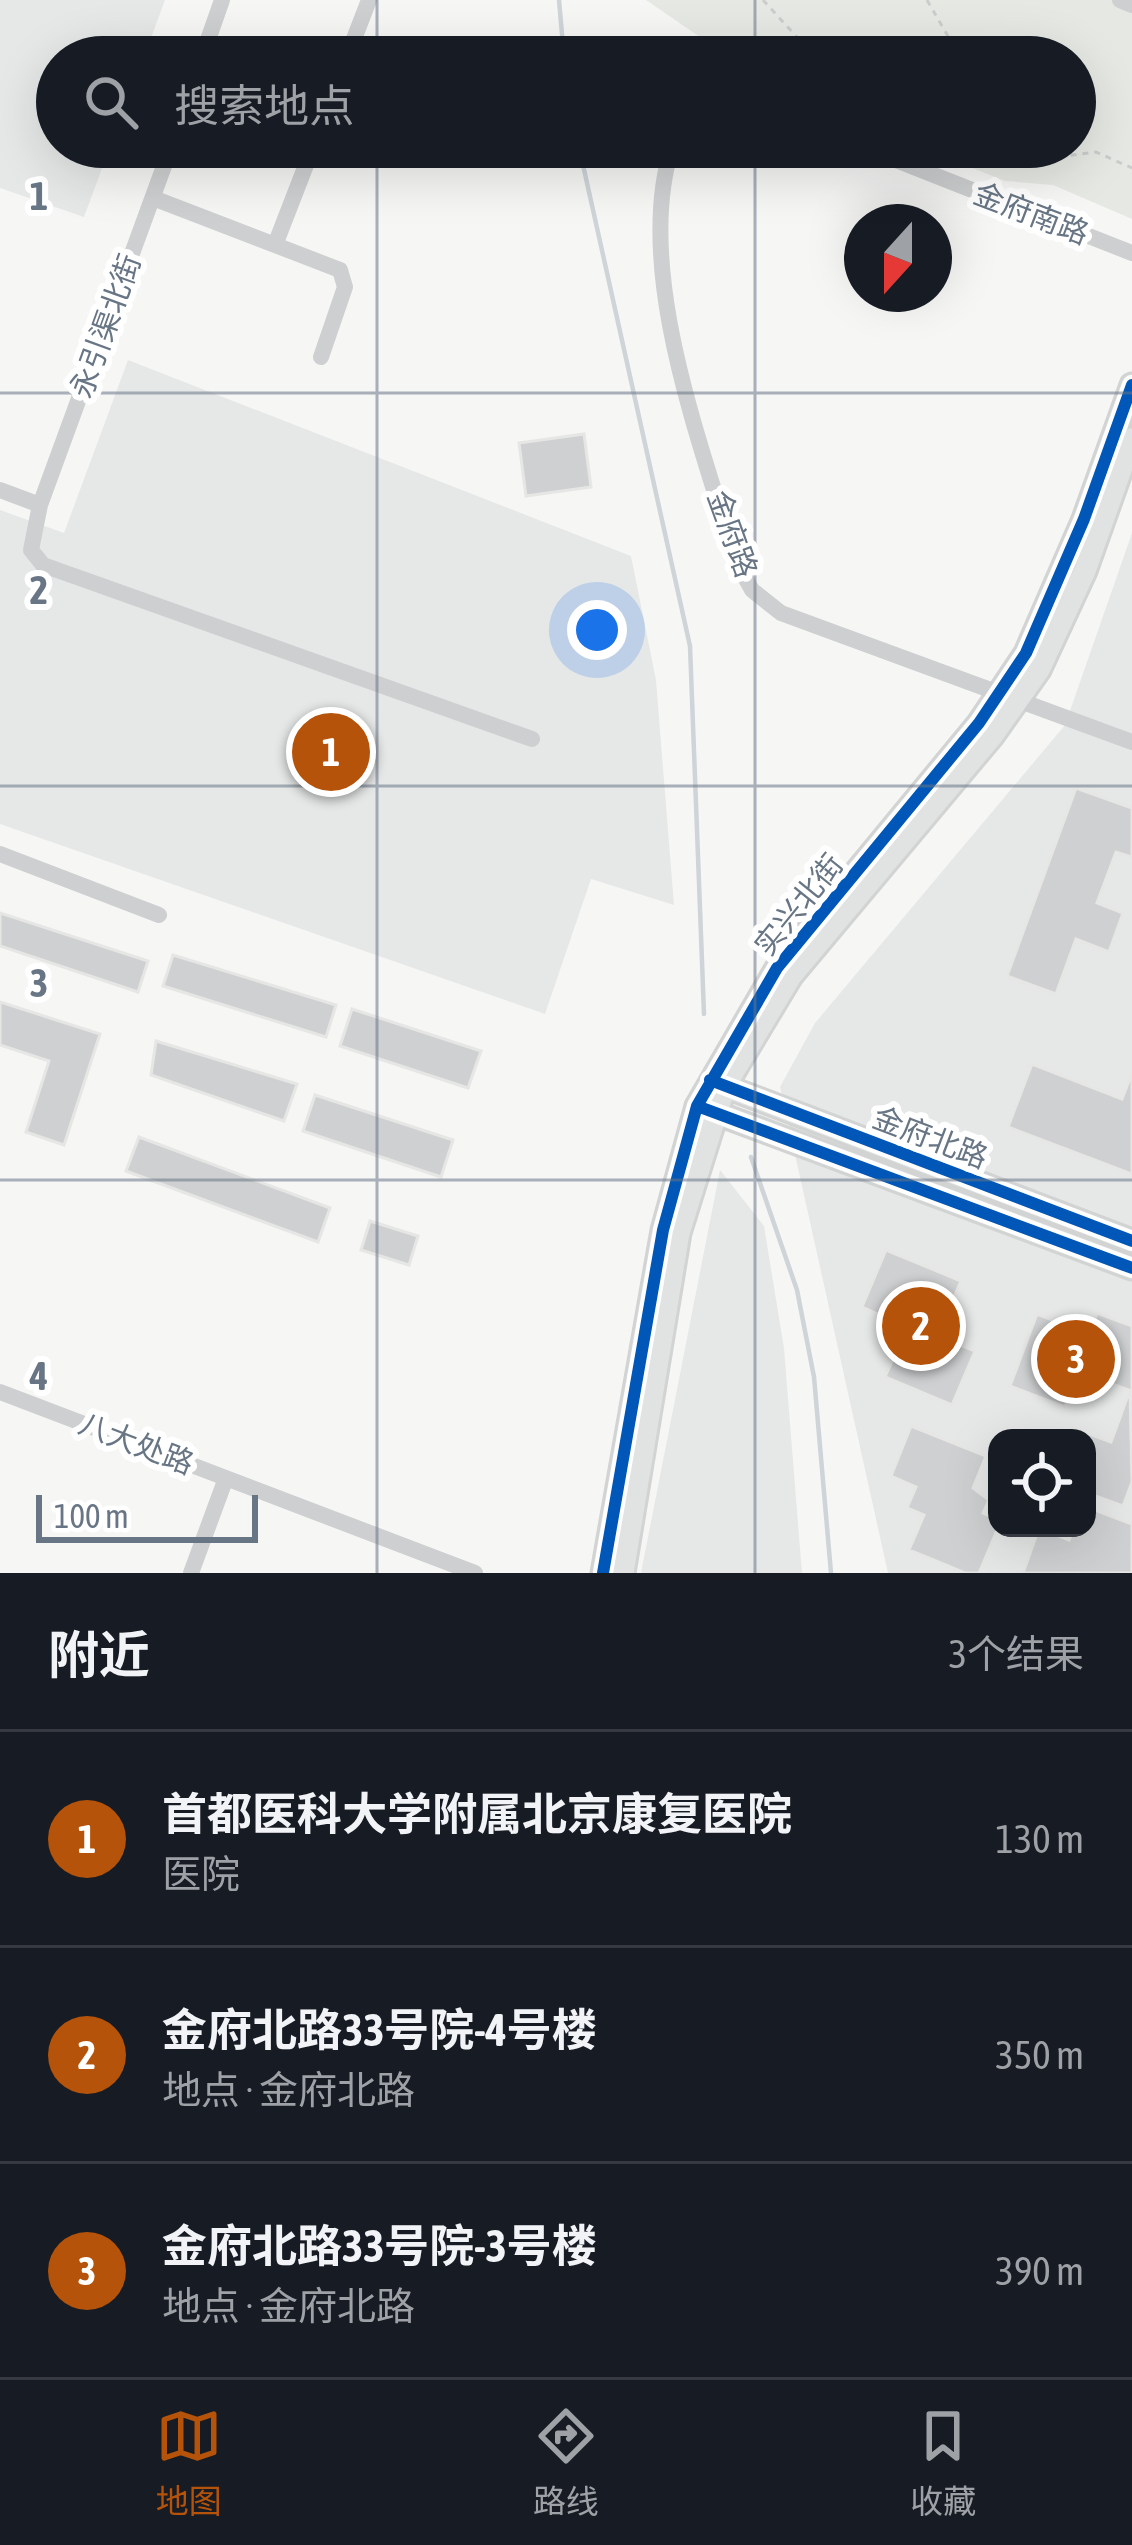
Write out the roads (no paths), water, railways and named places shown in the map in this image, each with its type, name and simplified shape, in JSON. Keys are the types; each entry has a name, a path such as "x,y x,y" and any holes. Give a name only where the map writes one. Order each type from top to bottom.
{"main road":[{"name":"实兴北街","path":"1010,695 1053,596 1132,385"},
{"name":"实兴北街","path":"603,1573 663,1230 717,1083 790,976 1061,629 1132,439"},
{"name":"金府北路","path":"717,1083 1132,1241"},
{"name":"实兴北街","path":"623,1573 679,1233 705,1109"},
{"name":"金府北路","path":"705,1109 1132,1268"}],"street":[{"path":"209,36 222,0"},
{"path":"355,36 369,0"},
{"path":"1120,0 1132,4"},
{"name":"永引渠北街","path":"40,506 164,168"},
{"path":"275,245 305,168"},
{"name":"金府路","path":"668,168 659,222 677,364 736,561 752,590 781,613 1132,742"},
{"name":"金府南路","path":"915,168 1132,253"},
{"path":"153,198 329,264 344,278 321,357"},
{"path":"0,490 40,506 32,550 44,566 532,739"},
{"path":"0,854 159,915"},
{"name":"八大处路","path":"0,1393 475,1573"},
{"path":"190,1573 226,1478"}],"waterway":[{"path":"559,0 562,36"},
{"path":"584,168 690,646 704,1014"},
{"path":"751,1157 797,1290 814,1377 831,1573"}],"place":[{"name":"首都医科大学附属北京康复医院","path":"331,752"},
{"name":"金府北路33号院-4号楼","path":"921,1326"},
{"name":"金府北路33号院-3号楼","path":"1076,1359"}]}
